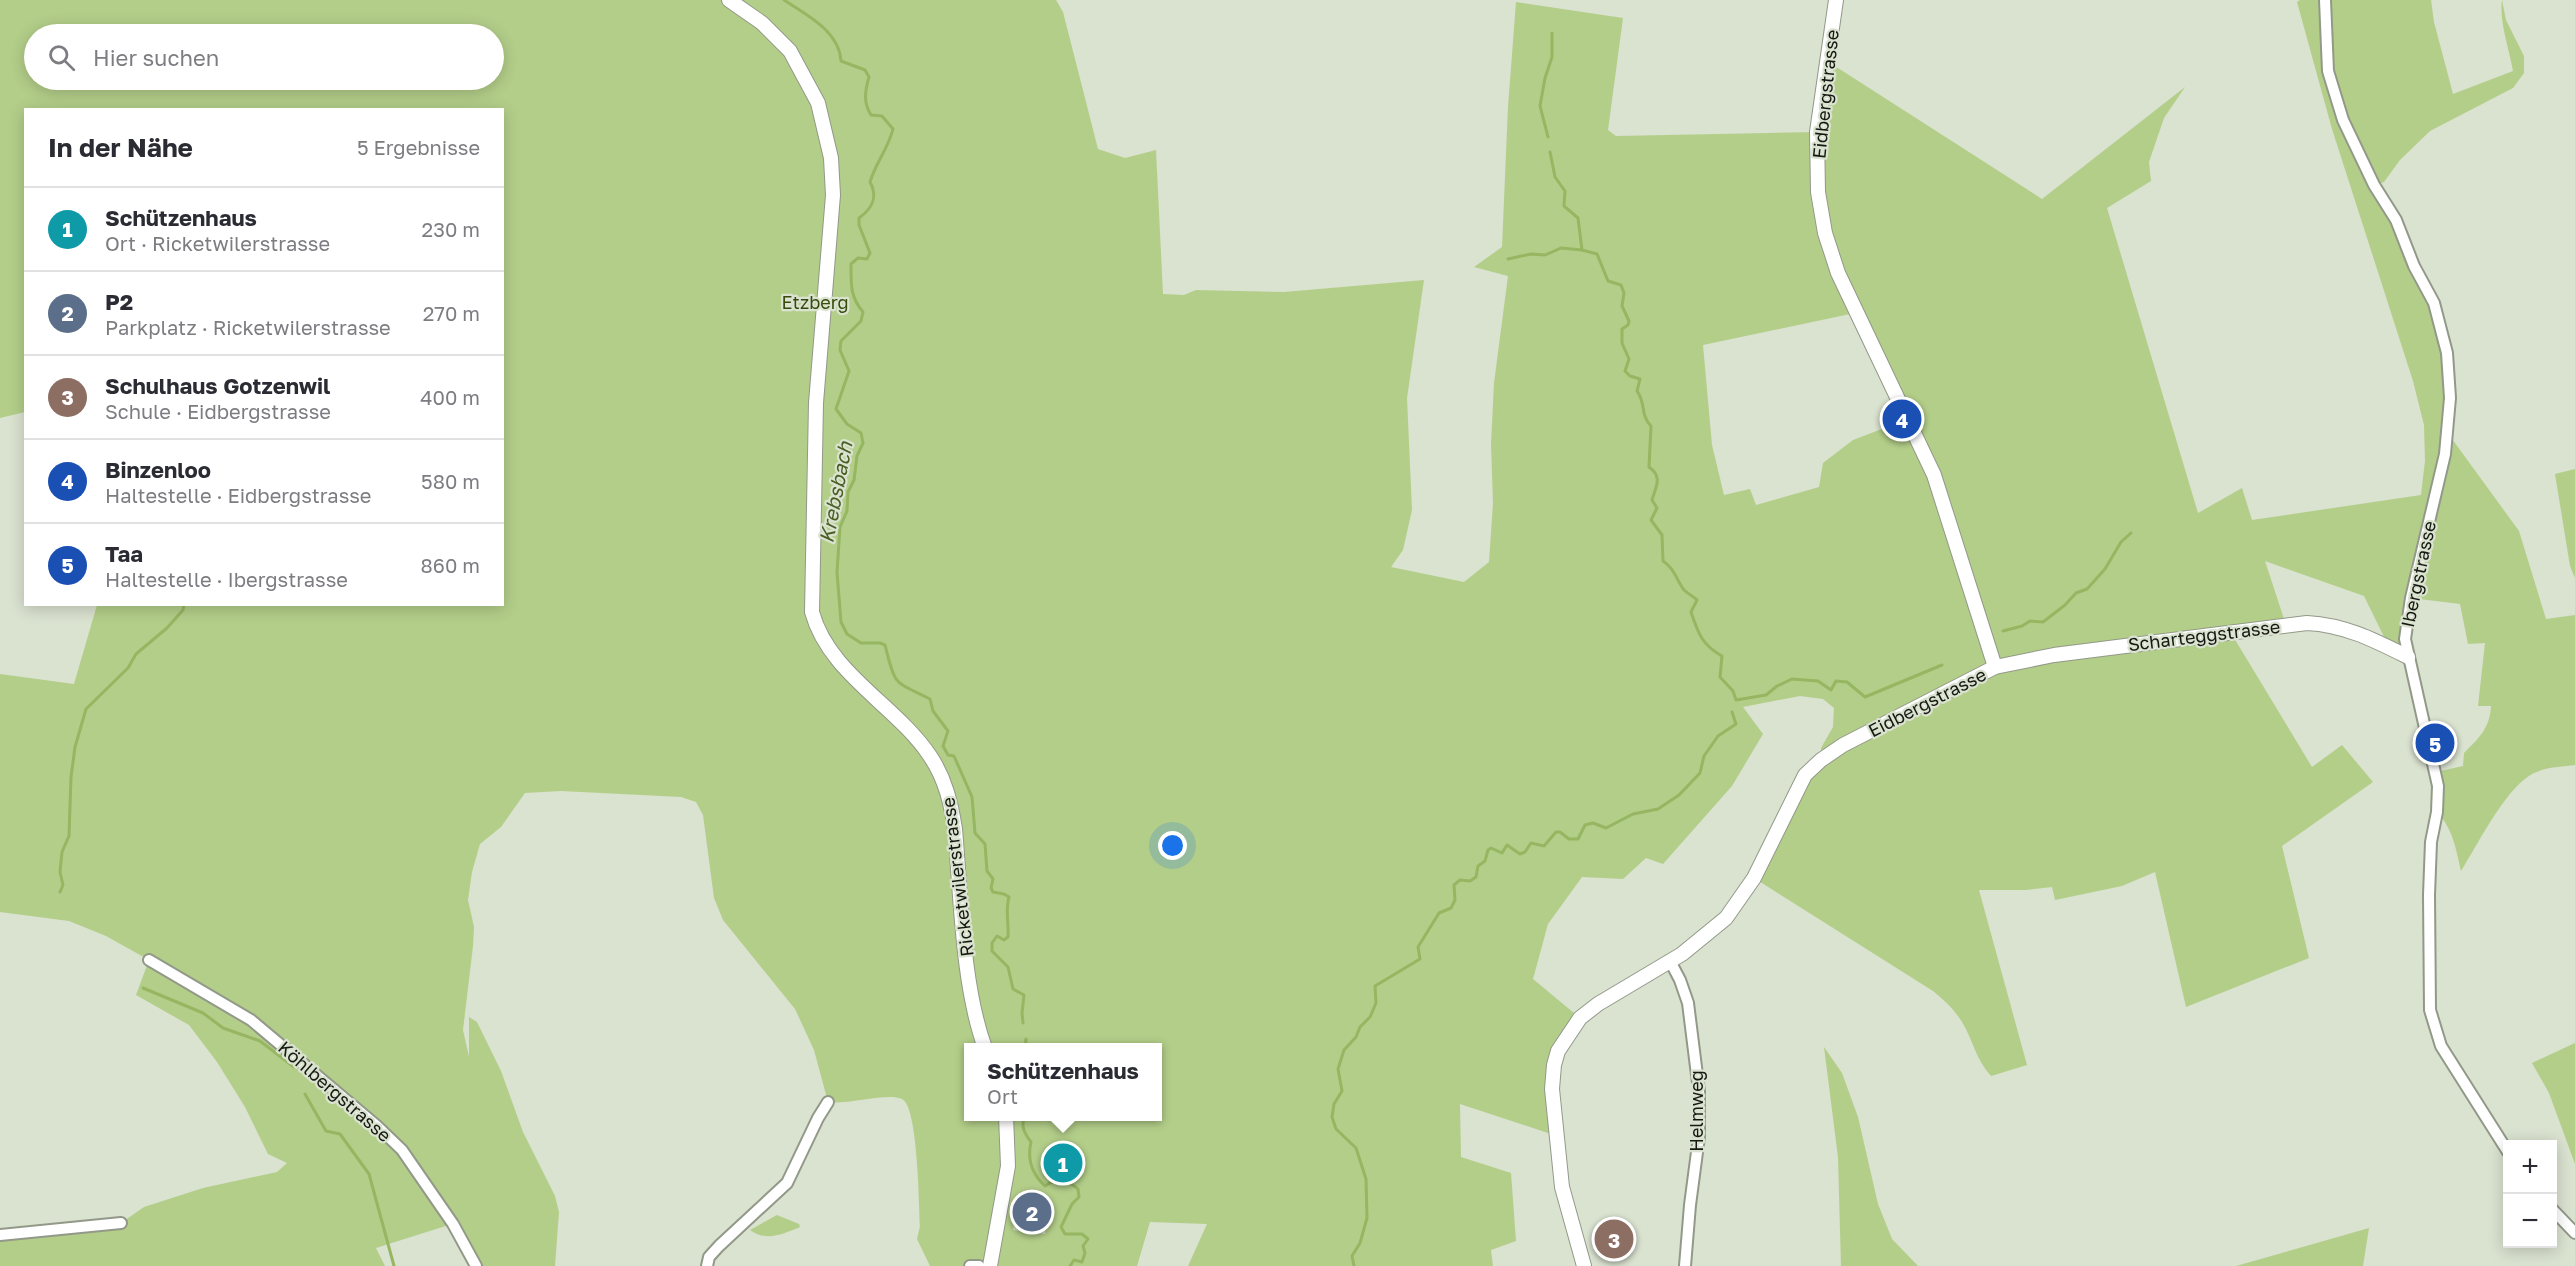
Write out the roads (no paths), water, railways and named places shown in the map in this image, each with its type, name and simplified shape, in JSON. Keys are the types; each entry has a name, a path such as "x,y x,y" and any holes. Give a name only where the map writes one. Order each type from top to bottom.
{"street":[{"name":"Ricketwilerstrasse","path":"729,0 762,24 790,51 818,103 831,158 833,195 816,403 812,612 817,630 830,652 930,755 943,779 955,829 969,980 974,1012 983,1043"},
{"name":"Eidbergstrasse","path":"1584,1266 1562,1187 1552,1089 1554,1065 1568,1032 1580,1018 1598,1004 1682,954 1726,918 1754,878 1805,775 1821,759 1843,745 1995,667 1934,475 1842,283 1825,233 1818,192 1817,132 1836,0"},
{"name":"Ibergstrasse","path":"2325,0 2328,71 2343,120 2374,185 2396,220 2414,266 2434,303 2447,353 2450,398 2445,454 2411,597 2404,639 2438,786 2437,812 2431,842 2429,895 2430,1010 2441,1046 2503,1144"},
{"name":"Scharteggstrasse","path":"1995,667 2054,655 2307,623 2323,624 2357,632 2408,657"},
{"name":"Köhlbergstrasse","path":"149,960 251,1020 377,1126 402,1150 453,1224 476,1266"},
{"name":"Helmweg","path":"1670,960 1688,1003 1699,1091 1699,1137 1685,1266"},
{"path":"707,1266 709,1257 719,1246 788,1183 818,1118 828,1102"},
{"path":"990,1266 1008,1166 1006,1121"},
{"path":"2557,1213 2575,1233"},
{"path":"0,1235 122,1223"},
{"path":"970,1266 979,1266"}],"waterway":[{"name":"Krebsbach","path":"784,0 812,18 828,32 839,50 841,61 865,70 869,77 866,87 868,110 871,115 882,116 893,129 870,182 874,193 873,202 859,218 859,225 870,253 867,259 858,258 851,264 853,295 863,312 861,321 841,341 840,350 849,371 836,409 847,424 861,433 863,443 857,456 854,480 848,492 847,511 840,527 837,572 841,622 847,634 861,643 885,645 894,676 902,685 930,699 933,711 948,731 943,746 948,755 954,756 972,797 975,833 985,844 987,871 993,879 991,888 993,892 1009,897 1008,937 1004,940 997,936 992,943 992,951 1008,967 1013,989 1024,995 1023,1023"},
{"path":"1548,137 1540,106 1545,78 1552,57 1552,33"},
{"path":"1550,152 1555,177 1565,191 1564,206 1578,218 1582,250 1597,254 1608,281 1621,285 1624,293 1622,306 1629,321 1628,325 1622,329 1622,343 1629,359 1625,371 1630,376 1640,379 1637,391 1645,418 1651,426 1649,467 1657,478 1652,500 1657,508 1651,520 1662,535 1663,561 1672,570 1684,590 1697,600 1691,612 1696,626 1705,643 1722,656 1720,677 1733,691 1736,700 1766,695 1777,686 1792,679 1818,681 1831,690 1836,681 1847,682 1865,697 1942,665"},
{"path":"1508,259 1531,254 1545,255 1561,248 1582,250"},
{"path":"2003,631 2022,626 2030,621 2043,622 2076,593 2087,589 2105,569 2121,542 2131,533"},
{"path":"60,892 63,885 60,872 62,852 69,836 71,777 75,747 86,709 128,668 136,654 167,628 183,610 184,606"},
{"path":"1354,1266 1352,1256 1360,1243 1367,1218 1366,1179 1356,1148 1336,1129 1332,1117 1334,1104 1342,1091 1338,1069 1344,1050 1370,1017 1376,1003 1375,986 1420,959 1418,947 1439,913 1451,908 1455,900 1454,885 1460,880 1470,881 1476,877 1478,866 1485,861 1488,850 1491,848 1502,853 1507,845 1520,854 1525,852 1531,843 1544,846 1556,832 1560,832 1569,839 1578,839 1585,825 1593,823 1606,828 1633,814 1658,809 1679,795 1700,773 1704,756 1718,736 1736,724 1732,712"},
{"path":"143,988 203,1013 223,1028 260,1041 294,1067"},
{"name":"Krebsbach","path":"1026,1039 1026,1043"},
{"path":"305,1094 326,1131 340,1134 369,1174 394,1266"},
{"name":"Krebsbach","path":"1024,1121 1025,1133 1031,1142 1030,1160 1037,1176 1045,1186 1062,1181 1078,1189 1079,1197 1072,1204 1061,1227 1065,1234 1082,1234 1088,1239 1083,1246 1085,1253 1082,1262 1074,1260 1070,1266"}],"place":[{"name":"Binzenloo","path":"1902,419"},
{"name":"Taa","path":"2435,743"},
{"name":"Schützenhaus","path":"1063,1163"},
{"name":"P2","path":"1032,1212"},
{"name":"Schulhaus Gotzenwil","path":"1614,1239"}],"park label":[{"name":"Etzberg","path":"815,302"}]}
